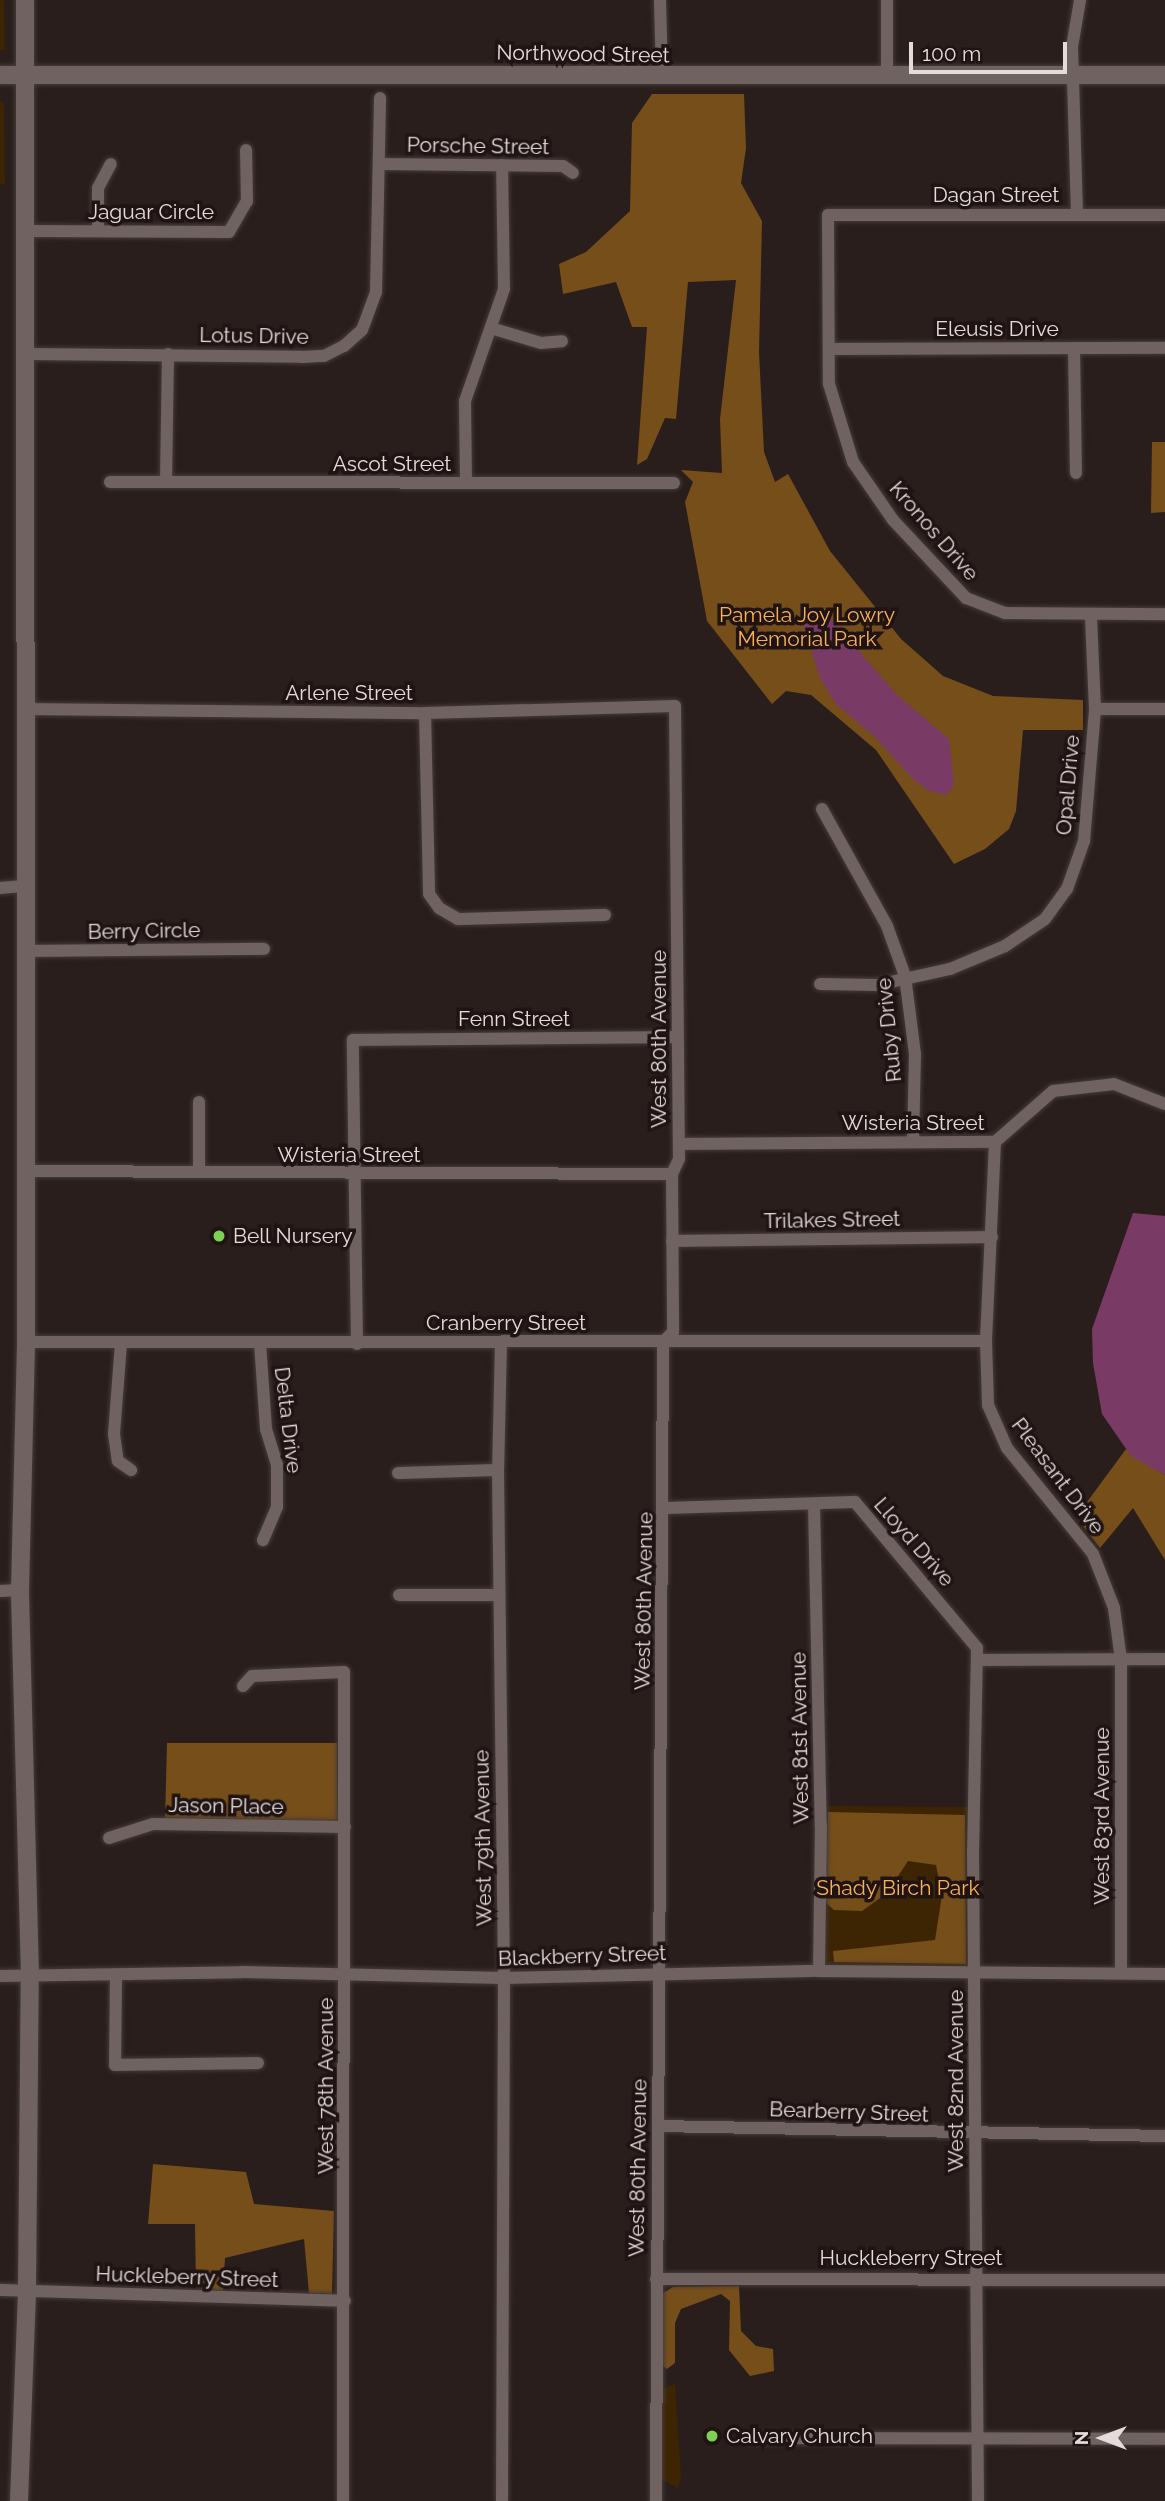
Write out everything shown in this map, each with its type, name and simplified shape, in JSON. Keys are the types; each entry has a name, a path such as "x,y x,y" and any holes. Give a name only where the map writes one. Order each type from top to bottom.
{"street":[{"path":"19,2501 27,2291 30,1976 20,1590 26,1342 23,709 28,231 24,0"},
{"path":"660,0 662,78"},
{"path":"887,74 889,0"},
{"path":"1077,214 1075,76 1072,47 1080,0"},
{"name":"Northwood Street","path":"0,75 662,78 887,74 1165,75"},
{"name":"Lotus Drive","path":"28,354 324,356 362,330 376,292 380,98"},
{"name":"Jaguar Circle","path":"28,231 229,232 247,201 246,150"},
{"path":"98,230 97,188 111,164"},
{"name":"Porsche Street","path":"380,164 563,166 573,173"},
{"path":"466,483 466,401 494,329 504,289 502,165"},
{"name":"Dagan Street","path":"828,215 1165,215"},
{"name":"Kronos Drive","path":"828,215 829,384 853,462 893,520 967,598 1005,613 1091,617 1165,614"},
{"path":"494,329 541,344 562,341"},
{"path":"1074,348 1076,473"},
{"name":"Eleusis Drive","path":"829,349 1165,348"},
{"path":"166,482 168,354"},
{"name":"Ascot Street","path":"110,482 674,484"},
{"name":"Opal Drive","path":"820,984 877,985 905,976 950,969 1005,946 1045,919 1067,889 1084,841 1095,709 1091,617"},
{"name":"Arlene Street","path":"23,709 425,713 675,706"},
{"name":"West 80th Avenue","path":"656,2501 663,1342 673,1332 672,1174 679,1144 675,706"},
{"path":"1095,709 1165,709"},
{"path":"425,713 429,894 439,908 458,919 605,915"},
{"name":"Ruby Drive","path":"822,809 887,926 905,976 915,1054 913,1140"},
{"path":"0,888 24,886"},
{"name":"Berry Circle","path":"25,951 264,949"},
{"name":"Fenn Street","path":"357,1175 353,1040 677,1037"},
{"name":"Wisteria Street","path":"679,1144 913,1140 995,1142 1053,1091 1114,1084 1165,1104"},
{"path":"199,1101 199,1172"},
{"name":"Pleasant Drive","path":"995,1142 986,1341 988,1405 998,1432 1093,1554 1111,1598 1121,1660"},
{"name":"Wisteria Street","path":"26,1171 357,1175 672,1174"},
{"path":"357,1175 357,1344"},
{"name":"Trilakes Street","path":"672,1241 992,1237"},
{"name":"Cranberry Street","path":"26,1342 357,1344 986,1341"},
{"name":"West 79th Avenue","path":"501,1342 498,1471 504,1978 502,2501"},
{"path":"121,1343 114,1434 118,1461 131,1470"},
{"name":"Delta Drive","path":"260,1343 266,1429 277,1465 277,1507 263,1540"},
{"path":"398,1473 498,1471"},
{"name":"Lloyd Drive","path":"664,1508 855,1502 960,1625 977,1648 979,1660"},
{"name":"West 81st Avenue","path":"814,1504 821,1826 819,1971"},
{"path":"0,1591 20,1590"},
{"path":"398,1595 499,1595"},
{"path":"979,1660 1165,1659"},
{"name":"West 82nd Avenue","path":"978,2501 980,2440 975,2277 973,1850 979,1660"},
{"name":"West 83rd Avenue","path":"1121,1660 1121,1973"},
{"name":"West 78th Avenue","path":"243,1686 252,1676 344,1672 343,2501"},
{"name":"Jason Place","path":"109,1838 153,1824 345,1827"},
{"name":"Blackberry Street","path":"0,1976 345,1975 504,1978 659,1972 819,1971 1165,1974"},
{"path":"116,1975 116,2065 258,2063"},
{"name":"Bearberry Street","path":"659,2126 1165,2136"},
{"name":"Huckleberry Street","path":"656,2279 975,2277 1165,2280"},
{"name":"Huckleberry Street","path":"0,2290 345,2301"},
{"path":"749,2438 1165,2439"}],"green space":[{"path":"0,0 4,0 5,50 0,50"},
{"name":"Pamela Joy Lowry Memorial Park","path":"652,94 744,94 746,148 741,183 762,221 759,352 764,452 775,482 788,474 830,551 901,639 943,676 993,696 1083,700 1083,730 1023,730 1016,811 1009,829 985,849 954,864 876,750 811,695 786,691 772,704 707,621 685,502 693,482 681,470 722,473 720,419 736,280 688,282 676,419 665,418 647,459 637,465 647,327 632,327 616,282 563,294 559,264 586,252 630,211 632,123"},
{"path":"0,101 4,104 5,184 0,184"},
{"path":"1152,442 1165,442 1165,512 1151,513"},
{"path":"1126,1449 1165,1475 1165,1560 1133,1508 1100,1548 1076,1517"},
{"path":"167,1743 337,1743 338,1823 165,1821"},
{"name":"Shady Birch Park","path":"827,1806 970,1807 969,1969 826,1968"},
{"name":"Shady Birch Park","path":"828,1812 965,1815 966,1964 834,1962 833,1951 935,1940 942,1895 936,1865 908,1861 887,1893 862,1911 834,1910 825,1902"},
{"path":"153,2164 246,2172 254,2204 334,2211 332,2294 309,2293 304,2239 225,2258 223,2291 196,2288 195,2224 148,2224"},
{"path":"739,2286 741,2331 756,2346 773,2349 774,2371 750,2376 729,2350 730,2301 721,2294 681,2309 675,2323 675,2363 667,2369 660,2364 663,2293 673,2287"},
{"path":"675,2384 681,2477 678,2488 661,2479 661,2389"}],"shaded area":[{"path":"813,611 827,614 896,694 949,739 954,785 946,795 929,791 913,779 875,737 836,704 820,678 803,624"},
{"path":"1133,1213 1165,1216 1165,1475 1131,1456 1102,1414 1093,1363 1092,1329"}],"place":[{"name":"Bell Nursery","path":"219,1236"},
{"name":"Calvary Church","path":"712,2436"}]}
